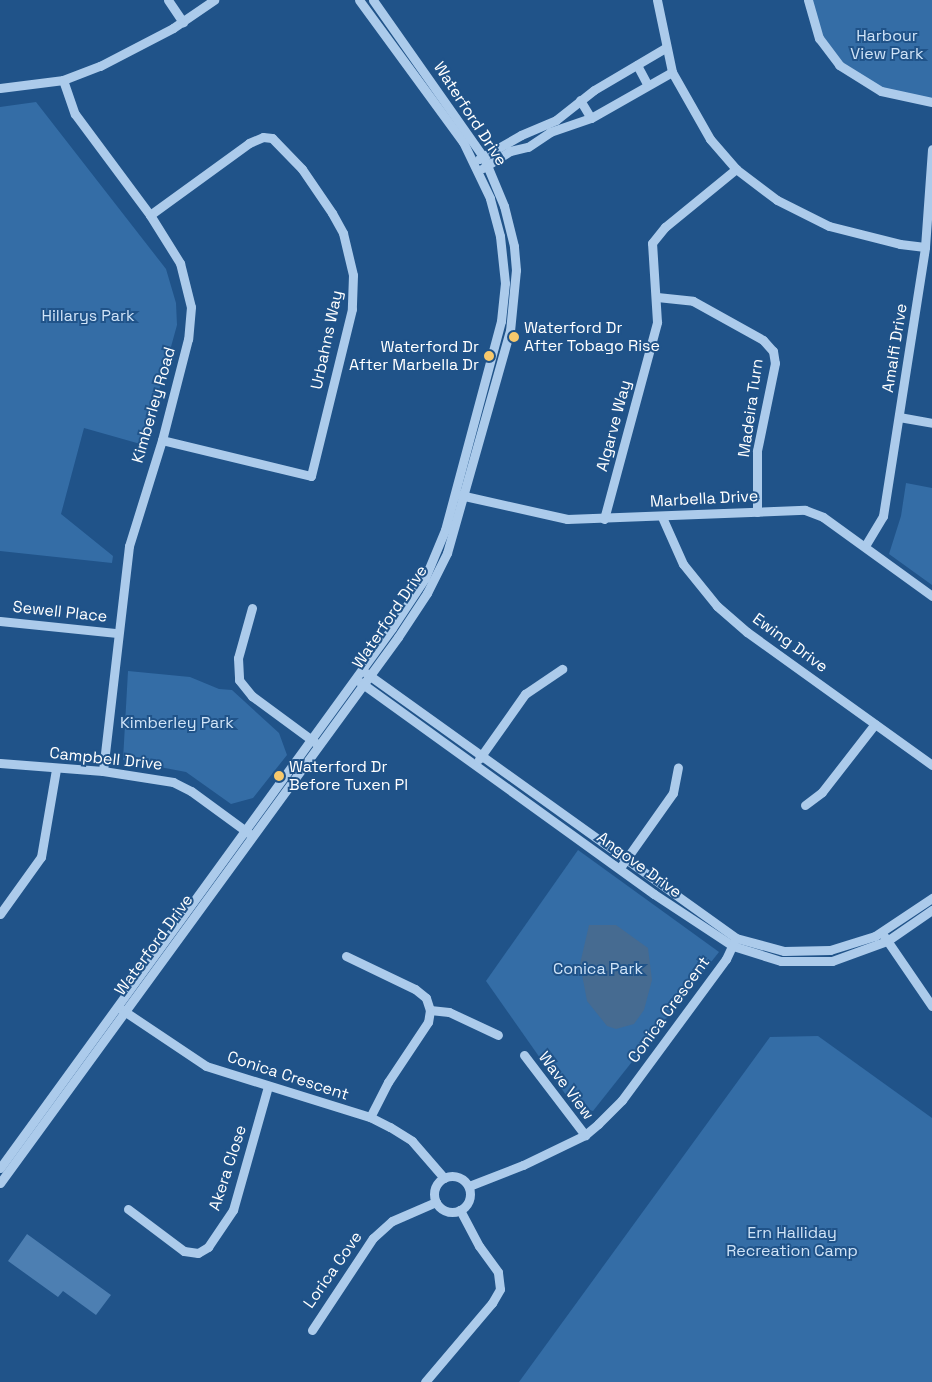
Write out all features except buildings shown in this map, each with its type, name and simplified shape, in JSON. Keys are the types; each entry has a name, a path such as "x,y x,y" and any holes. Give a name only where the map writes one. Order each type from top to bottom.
{"street":[{"path":"168,0 183,22"},
{"path":"0,88 63,80 117,59 183,22 214,0"},
{"name":"Waterford Drive","path":"359,0 463,142 474,161 500,236 505,283 498,339 439,573 417,610 370,676 359,682"},
{"name":"Waterford Drive","path":"0,1168 121,1009 359,682 362,670 425,578 459,495 513,310 514,246 504,206 486,162 373,0"},
{"path":"657,0 665,48 672,72 710,139 736,169 777,200 829,226 900,244 925,247"},
{"path":"808,0 819,38 839,65 881,91 932,102"},
{"path":"478,170 521,135 556,120 580,100 665,48"},
{"path":"637,65 647,84"},
{"path":"474,161 486,162 510,151 528,147 550,132 591,118 647,84 672,72"},
{"name":"Kimberley Road","path":"63,80 75,114 150,216 185,274 191,307 188,339 162,440 129,546 117,633 103,771"},
{"path":"580,100 591,118"},
{"name":"Urbahns Way","path":"150,216 249,143 263,137 272,138 302,169 332,213 343,233 353,275 352,309 311,476 162,440"},
{"name":"Amalfi Drive","path":"865,546 883,516 925,247 932,148"},
{"name":"Algarve Way","path":"604,520 657,322 657,296 651,256 655,238 736,169"},
{"name":"Madeira Turn","path":"657,296 693,301 763,340 773,351 775,363 757,450 756,512"},
{"path":"899,417 932,423"},
{"name":"Marbella Drive","path":"459,495 547,516 604,520 795,510 814,512 865,546 932,596"},
{"name":"Ewing Drive","path":"662,517 683,564 717,606 747,632 932,765"},
{"path":"252,608 238,658 239,680 252,696 315,742"},
{"name":"Sewell Place","path":"0,621 117,633"},
{"path":"475,764 525,694 562,669"},
{"name":"Angove Drive","path":"362,670 625,860 734,942 784,951 814,953 846,947 881,932 932,898"},
{"name":"Angove Drive","path":"359,682 619,869 734,942 769,958 795,963 832,961 887,941 932,910"},
{"path":"805,805 822,792 875,724"},
{"name":"Campbell Drive","path":"0,763 56,769 103,771 182,786 249,834"},
{"path":"619,869 673,793 678,766"},
{"path":"0,914 41,857 56,769"},
{"path":"881,932 932,1006"},
{"name":"Conica Crescent","path":"469,1186 523,1165 584,1134 622,1100 734,942"},
{"path":"346,956 415,989 426,998 430,1010 428,1022 388,1082 370,1117"},
{"name":"Waterford Drive","path":"0,1183 121,1009"},
{"name":"Conica Crescent","path":"121,1009 196,1061 268,1086 370,1117 412,1141 444,1178"},
{"path":"430,1010 449,1012 498,1035"},
{"name":"Wave View","path":"524,1055 584,1134"},
{"name":"Akera Close","path":"128,1209 184,1251 198,1253 208,1247 233,1210 268,1086"},
{"path":"456,1176 469,1186 470,1198 460,1210 448,1211 436,1202 436,1187 444,1178 456,1176"},
{"name":"Lorica Cove","path":"312,1330 372,1238 392,1222 436,1202"},
{"path":"425,1382 492,1303 500,1289 498,1272 479,1246 460,1210"}],"green space":[{"name":"Harbour View Park","path":"808,0 932,0 932,102 881,91 829,53"},
{"name":"Hillarys Park","path":"36,102 166,269 176,303 177,325 144,445 84,428 61,514 113,556 112,563 0,551 0,107"},
{"path":"906,483 932,488 932,585 889,554 901,516"},
{"name":"Kimberley Park","path":"128,671 190,677 219,689 232,690 279,733 287,755 253,798 231,804 186,772 123,760"},
{"name":"Conica Park","path":"578,850 719,952 593,1111 573,1105 486,981"},
{"name":"Ern Halliday Recreation Camp","path":"818,1036 932,1118 932,1382 519,1382 770,1037"}],"shaded area":[{"path":"589,925 616,925 648,948 652,980 644,1010 634,1024 616,1029 607,1026 587,1001 580,964"}],"place":[{"name":"Waterford Dr After Tobago Rise","path":"514,337"},
{"name":"Waterford Dr After Marbella Dr","path":"489,356"},
{"name":"Waterford Dr Before Tuxen Pl","path":"279,776"}]}
